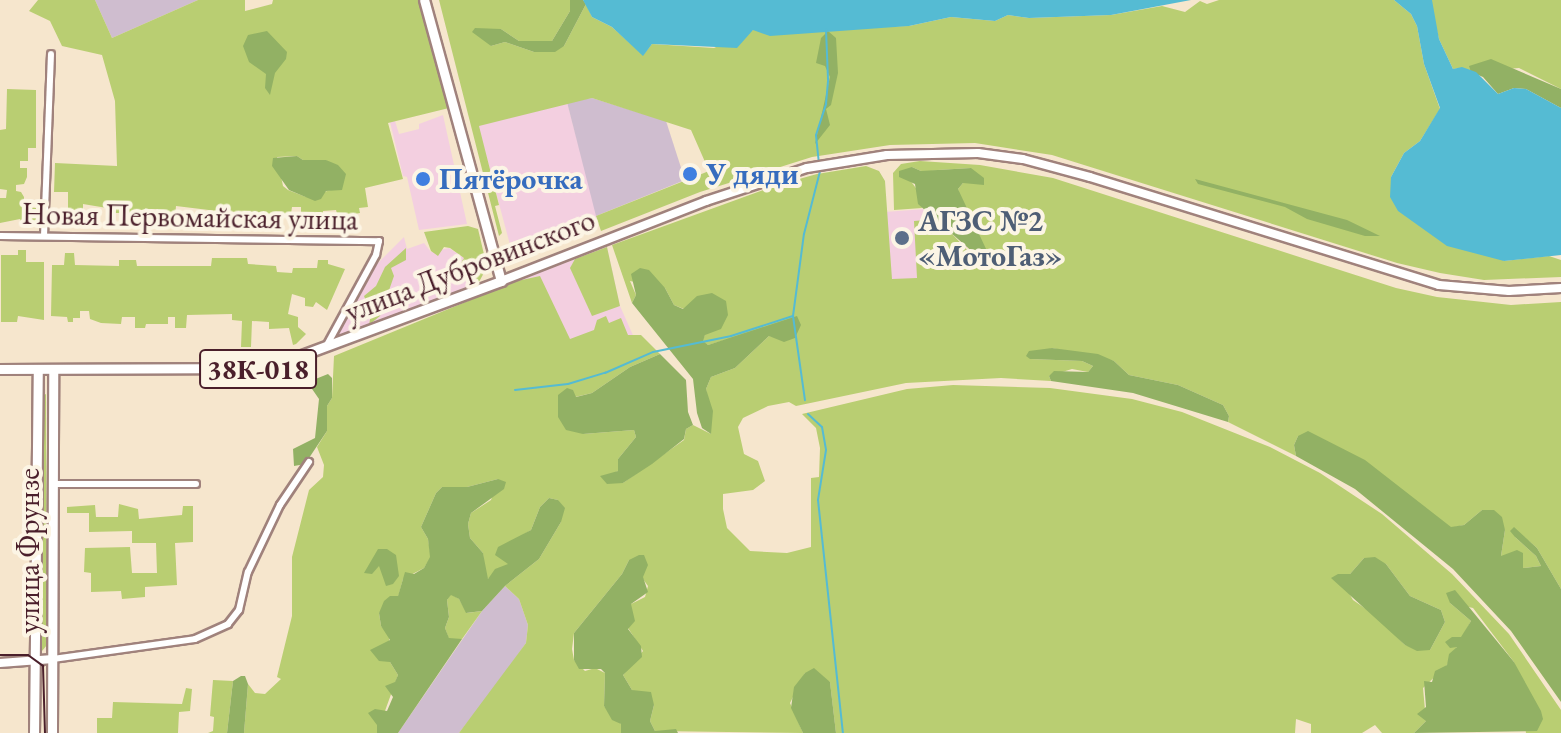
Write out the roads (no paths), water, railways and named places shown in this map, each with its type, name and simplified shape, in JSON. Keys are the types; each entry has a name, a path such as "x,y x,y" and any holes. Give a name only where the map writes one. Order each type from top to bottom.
{"main road":[{"path":"424,0 501,281"},
{"name":"улица Дубровинского","path":"0,369 251,370 282,365 706,201 831,162 928,153 978,153 1023,159 1439,285 1509,291 1561,288"},
{"name":"улица Фрунзе","path":"34,733 38,369"},
{"name":"улица Фрунзе","path":"52,733 53,370"},
{"path":"0,663 53,659"}],"street":[{"path":"44,236 51,54"},
{"name":"Новая Первомайская улица","path":"0,236 379,241 376,255 325,349"},
{"path":"53,659 195,639 228,624 239,610 248,572 280,505 309,462"},
{"path":"52,484 196,484"}],"water":[{"path":"583,0 1191,0 1111,15 1029,18 1008,15 995,21 951,17 909,26 770,36 753,30 737,48 652,44 643,56 612,27 592,17"},
{"path":"1394,0 1432,0 1439,39 1453,69 1462,67 1476,72 1498,94 1514,88 1526,89 1561,108 1561,255 1504,261 1447,246 1398,211 1390,197 1391,177 1404,153 1420,141 1440,108 1424,64 1417,26 1411,14"}],"waterway":[{"path":"819,164 816,135 826,104 828,79 826,29"},
{"path":"515,390 568,384 605,373 653,352 731,336 793,316 804,234 820,171"},
{"path":"793,316 805,400"},
{"path":"808,414 822,427 826,450 818,500 843,733"}],"tram line":[{"path":"0,655 28,655 43,666 45,733"}],"place":[{"name":"У дяди","path":"690,174"},
{"name":"Пятёрочка","path":"423,179"},
{"name":"АГЗС №2 «МотоГаз»","path":"902,238"}]}
